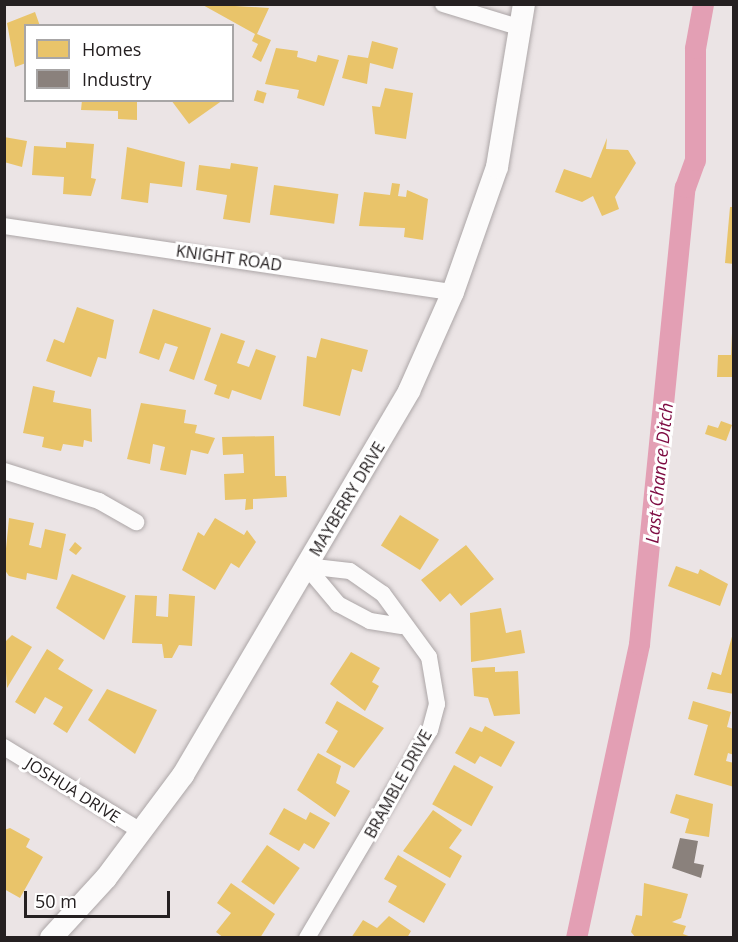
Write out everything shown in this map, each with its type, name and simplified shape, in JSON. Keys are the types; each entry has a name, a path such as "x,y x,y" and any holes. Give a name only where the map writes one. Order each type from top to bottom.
{"main road":[{"name":"MAYBERRY DRIVE","path":"51,938 142,832 216,723 409,391 453,292 497,167 524,4"}],"street":[{"path":"443,4 521,28"},
{"name":"KNIGHT ROAD","path":"4,226 453,292"},
{"path":"4,471 99,501 136,522"},
{"path":"306,566 338,604 370,621 402,626"},
{"name":"BRAMBLE DRIVE","path":"306,566 350,572 383,594 402,626 429,657 436,680 430,730 308,938"},
{"name":"JOSHUA DRIVE","path":"4,747 142,832"}],"building: Homes":[{"path":"201,4 269,8 257,34 271,40 261,62 252,57 258,44 252,41 255,34"},
{"path":"35,12 39,24 24,24 24,64 15,67 7,23"},
{"path":"372,41 398,48 393,69 370,63 367,84 342,78 348,55 368,58"},
{"path":"276,48 298,51 297,57 316,62 318,55 339,60 324,106 297,98 299,90 265,84"},
{"path":"385,88 413,93 406,139 375,134 372,106 380,107"},
{"path":"257,90 267,93 263,103 254,101"},
{"path":"82,102 137,102 137,120 118,119 118,111 81,110"},
{"path":"172,102 220,102 189,124"},
{"path":"4,137 27,141 22,167 4,162"},
{"path":"607,138 606,149 628,150 636,163 615,197 619,209 602,216 593,196 582,202 555,192 564,169 591,178"},
{"path":"66,142 94,144 91,178 96,179 91,196 63,194 64,177 32,175 34,146 66,148"},
{"path":"127,147 185,162 182,187 150,183 148,203 121,199"},
{"path":"231,163 258,167 250,223 223,219 227,195 196,190 199,165 230,169"},
{"path":"392,183 400,184 398,196 406,197 407,190 428,199 423,240 404,237 405,228 359,226 364,192 390,195"},
{"path":"274,185 338,194 334,224 270,215"},
{"path":"730,207 734,207 734,264 725,263"},
{"path":"77,307 114,320 106,359 98,357 91,377 46,361 54,339 64,343"},
{"path":"153,309 211,328 194,380 169,371 178,347 165,343 159,360 139,353"},
{"path":"221,333 245,341 237,363 249,367 256,349 276,356 261,400 232,390 229,399 214,394 217,385 204,380"},
{"path":"732,333 734,377 717,377 718,355 731,355"},
{"path":"321,338 368,350 362,372 352,369 340,416 303,406 307,356 316,358"},
{"path":"33,386 55,391 53,402 91,409 92,442 84,440 83,447 63,444 61,451 42,447 44,437 23,433"},
{"path":"141,403 186,410 184,423 197,425 195,433 215,438 208,454 191,450 186,475 160,470 165,447 153,444 150,464 127,459"},
{"path":"721,421 732,425 726,441 705,434 708,425 718,428"},
{"path":"274,436 275,476 286,476 287,497 253,499 253,509 245,510 246,499 225,500 224,474 244,473 243,454 223,455 222,437"},
{"path":"400,515 439,539 420,570 381,546"},
{"path":"9,518 34,523 29,545 41,548 45,529 66,534 57,580 27,573 26,580 9,576 4,569"},
{"path":"215,518 244,535 247,530 256,542 239,568 231,563 215,590 182,570 198,532 204,536"},
{"path":"75,542 82,548 76,555 69,550"},
{"path":"466,545 494,579 461,606 450,593 440,602 421,580"},
{"path":"676,566 698,574 700,569 728,584 720,606 668,586"},
{"path":"72,574 126,596 104,640 56,608"},
{"path":"169,594 195,596 192,646 179,645 172,658 164,658 162,644 132,643 135,595 157,596 156,616 168,617"},
{"path":"501,608 506,633 521,630 525,653 471,662 470,613"},
{"path":"733,633 734,694 707,689 712,672 721,675"},
{"path":"12,635 32,647 7,688 4,643"},
{"path":"47,649 64,660 58,669 93,690 67,733 53,724 63,707 45,697 35,714 15,702"},
{"path":"351,652 380,668 372,682 379,686 365,711 330,684"},
{"path":"495,667 495,672 518,671 520,714 494,716 488,698 474,696 472,668"},
{"path":"107,689 157,710 135,754 88,720"},
{"path":"337,701 384,728 354,768 326,752 338,731 325,723"},
{"path":"693,701 731,712 727,727 734,729 734,755 728,753 726,761 734,763 734,787 694,775 708,725 688,719"},
{"path":"485,726 515,742 501,767 480,756 475,764 455,753 470,727 482,732"},
{"path":"318,753 341,766 336,783 350,791 335,817 297,790"},
{"path":"454,765 493,787 472,826 432,804"},
{"path":"676,794 713,804 709,837 685,833 689,819 670,813"},
{"path":"284,808 306,820 310,812 330,823 314,849 304,843 299,851 269,834"},
{"path":"433,810 462,830 449,848 462,856 450,878 403,851"},
{"path":"10,828 30,839 26,847 43,857 20,898 4,889 4,830"},
{"path":"267,845 300,868 274,905 241,882"},
{"path":"398,855 446,884 424,923 388,902 397,886 384,879"},
{"path":"231,883 275,914 260,938 224,938 216,932 231,913 217,903"},
{"path":"644,883 688,894 681,918 672,922 686,926 683,934 694,938 636,938 631,932 636,915 642,916"},
{"path":"389,916 411,931 407,938 351,938 363,920 377,928"}],"building: Industry":[{"path":"680,838 698,841 694,863 704,865 701,878 672,868"}],"waterway":[{"name":"Last Chance Ditch","path":"576,938 639,644 685,187 695,160 695,48 703,4"}]}
